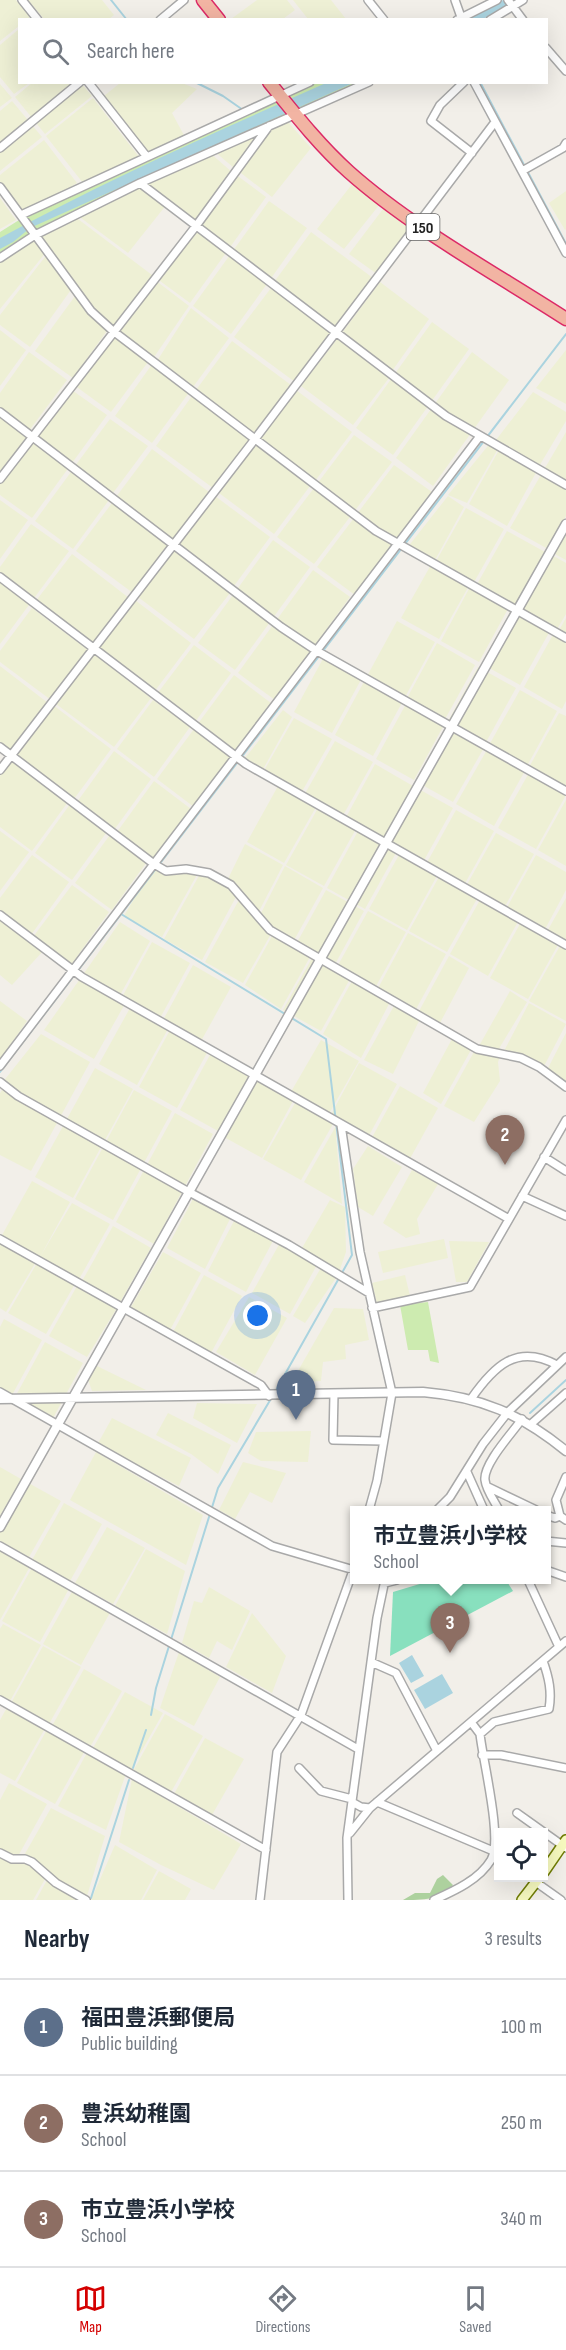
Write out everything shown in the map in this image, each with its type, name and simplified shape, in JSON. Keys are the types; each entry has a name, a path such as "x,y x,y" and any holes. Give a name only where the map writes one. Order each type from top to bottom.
{"highway":[{"path":"203,0 217,18"},
{"name":"150","path":"271,84 322,146 349,172 419,224 566,319"}],"main road":[{"path":"548,1866 565,1844"},
{"path":"522,1900 533,1882"}],"street":[{"path":"22,0 36,18"},
{"path":"162,18 184,0"},
{"path":"368,0 382,18"},
{"path":"455,0 459,18 497,0"},
{"path":"508,0 521,18"},
{"path":"494,18 523,0"},
{"path":"503,18 513,7"},
{"path":"548,50 566,71"},
{"path":"0,148 78,84"},
{"path":"90,84 147,157"},
{"path":"21,215 305,84"},
{"path":"0,258 35,235 140,183 365,84"},
{"path":"462,84 440,105 430,121 472,153"},
{"path":"475,84 566,253"},
{"path":"0,770 94,650 495,122"},
{"path":"0,479 196,226 269,126"},
{"path":"522,171 563,148 566,143"},
{"path":"140,183 446,416 566,485"},
{"path":"0,187 92,313 113,331 376,531 566,638"},
{"path":"0,412 281,627 316,651 566,791"},
{"path":"0,1066 480,436"},
{"path":"0,1527 566,524"},
{"path":"0,577 235,757 566,945"},
{"path":"0,747 154,864 166,870 186,869 209,873 228,884 270,930 477,1049 521,1058 539,1067 566,1087"},
{"path":"0,915 73,971 509,1219"},
{"path":"0,1082 18,1096 289,1245 369,1293"},
{"path":"372,1308 470,1287 566,1120"},
{"path":"341,1125 360,1252 392,1393 370,1506"},
{"path":"544,1157 566,1171"},
{"path":"522,1196 566,1216"},
{"path":"0,1239 261,1385 269,1396"},
{"path":"471,1399 494,1370 517,1357 544,1358 558,1365"},
{"path":"441,1506 450,1497 483,1444 508,1412 566,1358"},
{"path":"0,1392 272,1546 350,1568"},
{"path":"0,1399 423,1392 471,1399 508,1412 531,1424 566,1451"},
{"path":"334,1394 333,1440 383,1441"},
{"path":"531,1424 563,1396 566,1405"},
{"path":"497,1506 485,1481 485,1473 522,1419"},
{"path":"467,1472 482,1506"},
{"path":"563,1518 556,1500 566,1477"},
{"path":"488,1487 528,1506"},
{"path":"551,1542 566,1543"},
{"path":"0,1546 358,1749"},
{"path":"551,1572 566,1577"},
{"path":"260,1900 277,1752 301,1715 350,1580"},
{"path":"348,1900 347,1838 370,1662 384,1584"},
{"path":"347,1838 370,1808 563,1646 530,1584"},
{"path":"480,1734 494,1722 549,1709 551,1698 549,1679 543,1661"},
{"path":"370,1662 396,1673 437,1751"},
{"path":"0,1700 266,1850"},
{"path":"471,1722 480,1734 495,1828"},
{"path":"482,1755 501,1755 566,1767"},
{"path":"299,1768 321,1791 352,1800 361,1807 370,1808"},
{"path":"377,1802 494,1851"},
{"path":"517,1813 565,1844"},
{"path":"0,1853 12,1859 25,1859 32,1862 56,1883 86,1900"},
{"path":"434,1900 472,1879 494,1854"},
{"path":"539,1882 561,1900"}],"green space":[{"path":"0,0 16,0 30,17 18,18 18,27 0,41"},
{"path":"28,0 102,0 114,15 110,18 43,18"},
{"path":"257,0 287,0 295,10 284,18 232,18"},
{"path":"293,0 331,0 345,18 307,18"},
{"path":"18,30 18,84 28,84 14,94 0,77 0,45"},
{"path":"0,84 12,98 0,107"},
{"path":"31,84 82,84 92,96 45,134 15,97"},
{"path":"119,84 184,84 197,89 172,113 186,139 146,154 104,96"},
{"path":"313,84 360,84 130,188 0,258 0,232 43,205 239,114"},
{"path":"93,98 140,158 83,183 46,136"},
{"path":"12,101 42,137 0,171 0,111"},
{"path":"288,122 311,148 272,197 237,170 271,125"},
{"path":"262,130 234,168 214,151"},
{"path":"44,140 77,183 26,215 0,183 0,175"},
{"path":"210,153 232,172 196,222 144,182"},
{"path":"235,174 266,197 190,303 156,278"},
{"path":"140,183 167,204 128,253 77,215"},
{"path":"353,183 380,204 344,249 317,229"},
{"path":"566,191 566,229 565,230 549,203"},
{"path":"0,198 16,220 0,229"},
{"path":"269,201 307,228 231,334 193,306"},
{"path":"383,209 412,229 377,274 349,254"},
{"path":"74,216 156,278 113,326 102,319 109,328 73,378 35,351 78,292 39,233"},
{"path":"311,232 373,278 336,328 274,282"},
{"path":"35,235 47,251 0,309 0,258"},
{"path":"48,253 73,287 30,347 0,325 0,315"},
{"path":"155,280 189,306 150,363 148,362 111,412 74,385"},
{"path":"380,282 429,319 392,371 342,333"},
{"path":"271,288 331,332 295,382 234,337"},
{"path":"191,308 229,338 152,443 115,416 153,363 155,364"},
{"path":"432,322 469,349 393,455 356,428"},
{"path":"0,330 26,350 0,386"},
{"path":"338,338 389,378 353,425 301,386"},
{"path":"232,341 291,385 255,435 196,390"},
{"path":"566,350 566,404 536,388"},
{"path":"29,352 67,380 28,432 30,434 0,471 0,393"},
{"path":"472,352 509,380 433,486 396,458"},
{"path":"69,388 107,415 32,518 0,495 0,482"},
{"path":"296,390 352,432 315,481 260,439"},
{"path":"533,392 566,412 566,421 538,468 496,440"},
{"path":"192,396 250,439 213,488 156,446"},
{"path":"110,419 148,446 113,493 75,466"},
{"path":"566,432 566,516 548,549 510,528"},
{"path":"354,435 392,462 314,564 277,537"},
{"path":"491,442 499,447 467,503 448,495"},
{"path":"256,445 310,486 274,534 219,493"},
{"path":"500,448 538,469 507,526 469,504"},
{"path":"152,449 209,492 174,540 116,497"},
{"path":"394,465 432,492 355,595 317,567"},
{"path":"71,472 109,500 73,549 35,521"},
{"path":"215,496 270,537 234,586 179,545"},
{"path":"448,496 464,507 435,563 466,508 504,529 473,584 476,586 507,531 545,552 514,608 550,554 566,563 566,614 556,631 558,632 566,618 566,701 562,709 524,687 555,631 551,629 520,685 482,664 512,609 509,607 479,662 441,641 470,584 439,639 401,618 432,563 407,548"},
{"path":"0,500 28,520 0,559"},
{"path":"112,503 169,545 133,593 76,551"},
{"path":"31,524 69,551 0,644 0,567"},
{"path":"566,525 566,560 551,552"},
{"path":"273,540 310,567 235,670 198,643"},
{"path":"174,550 230,593 194,639 138,597"},
{"path":"72,554 129,598 92,646 35,602"},
{"path":"313,570 350,597 275,700 238,673"},
{"path":"135,600 191,643 154,692 98,649"},
{"path":"32,608 88,650 51,700 0,662 0,651"},
{"path":"397,621 435,642 373,756 335,735"},
{"path":"437,643 475,665 444,721 406,700"},
{"path":"194,645 231,673 195,722 157,694"},
{"path":"94,654 151,698 114,747 56,704"},
{"path":"325,655 363,676 332,733 294,712"},
{"path":"0,666 48,703 11,752 0,744"},
{"path":"478,667 516,688 485,744 447,723"},
{"path":"234,675 271,703 194,807 157,779"},
{"path":"520,690 557,711 526,768 488,747"},
{"path":"153,700 190,727 154,777 117,749"},
{"path":"407,702 445,723 414,780 376,759"},
{"path":"53,705 111,749 74,799 16,755"},
{"path":"283,710 292,717 261,773 242,762"},
{"path":"559,713 566,716 566,790 528,769"},
{"path":"294,718 332,739 300,795 262,774"},
{"path":"447,725 485,746 453,802 415,781"},
{"path":"335,741 373,762 341,819 303,797"},
{"path":"488,748 526,769 494,826 456,804"},
{"path":"114,751 151,779 114,830 117,832 154,781 191,809 153,862 149,859 112,910 75,883 112,832 109,829 72,880 35,853 73,800 77,802"},
{"path":"12,760 68,802 32,851 0,827 0,776"},
{"path":"375,764 413,786 382,842 344,821"},
{"path":"530,771 566,792 536,849 498,828"},
{"path":"278,786 316,807 284,863 247,842"},
{"path":"415,787 453,808 422,864 425,866 456,810 494,831 463,887 465,888 496,833 534,854 503,910 505,911 536,855 566,872 566,890 543,933 519,920 488,976 450,954 481,898 478,897 447,952 409,931 440,875 438,874 407,930 369,909 400,853 384,843"},
{"path":"566,800 566,866 538,850"},
{"path":"318,808 356,829 324,886 286,865"},
{"path":"0,831 29,852 0,891"},
{"path":"358,831 396,853 365,909 327,888"},
{"path":"245,844 283,865 257,915 271,934 243,983 205,962 240,898 237,895 202,960 164,939 201,872 226,883"},
{"path":"32,855 69,882 31,935 0,912 0,898"},
{"path":"154,864 166,871 198,873 162,937 124,916"},
{"path":"285,866 323,888 292,944 259,917"},
{"path":"72,885 109,912 71,965 33,937"},
{"path":"326,890 364,911 333,968 295,946"},
{"path":"566,898 566,1021 529,1001 561,944 559,943 528,999 490,978 521,922 545,935"},
{"path":"368,911 406,932 375,988 337,967"},
{"path":"0,915 44,950 12,985 0,975"},
{"path":"120,922 150,941 119,997 121,999 152,942 190,963 159,1020 126,1002 94,1059 44,1030"},
{"path":"408,933 446,954 415,1011 377,990"},
{"path":"272,936 310,957 281,1009 245,985"},
{"path":"449,956 469,968 440,1023 418,1013"},
{"path":"312,958 350,979 321,1031 283,1010"},
{"path":"193,965 231,987 200,1043 162,1022"},
{"path":"352,981 390,1002 361,1058 323,1034"},
{"path":"510,991 527,1002 497,1052 479,1046"},
{"path":"0,1001 27,1021 0,1060"},
{"path":"529,1003 566,1024 542,1070 503,1053"},
{"path":"395,1004 420,1019 393,1074 364,1060"},
{"path":"130,1008 168,1029 137,1085 99,1064"},
{"path":"170,1030 208,1051 177,1108 139,1087"},
{"path":"566,1033 566,1087 546,1072"},
{"path":"41,1034 90,1062 31,1171 0,1155 0,1093 2,1090 29,1101 2,1083"},
{"path":"453,1037 472,1048 441,1104 423,1093"},
{"path":"321,1040 359,1061 326,1119 288,1097"},
{"path":"475,1050 500,1057 498,1062 500,1081 474,1122 444,1106"},
{"path":"211,1053 249,1075 218,1131 180,1110"},
{"path":"359,1063 397,1084 366,1141 328,1120"},
{"path":"95,1068 133,1089 73,1198 35,1177"},
{"path":"255,1080 293,1101 262,1158 224,1137"},
{"path":"400,1086 438,1108 407,1164 369,1143"},
{"path":"134,1090 172,1111 113,1220 75,1199"},
{"path":"295,1103 333,1124 301,1180 263,1159"},
{"path":"175,1113 213,1134 154,1244 116,1222"},
{"path":"336,1126 336,1137 342,1204 304,1182"},
{"path":"368,1146 402,1167 373,1216 358,1207 353,1169"},
{"path":"412,1170 438,1184 417,1219 420,1234 406,1238 383,1223"},
{"path":"32,1181 70,1202 40,1257 72,1203 110,1224 78,1281 1,1237"},
{"path":"195,1195 232,1215 205,1269 167,1248"},
{"path":"330,1200 345,1207 346,1252 339,1272 302,1248"},
{"path":"236,1217 275,1237 246,1292 208,1271"},
{"path":"113,1226 151,1248 119,1304 81,1283"},
{"path":"444,1239 448,1258 383,1273 378,1252"},
{"path":"281,1241 318,1263 290,1314 252,1293"},
{"path":"449,1241 489,1242 467,1282 456,1282"},
{"path":"0,1243 36,1262 6,1312 0,1308"},
{"path":"163,1252 201,1273 170,1330 131,1307"},
{"path":"37,1263 75,1284 46,1334 8,1313"},
{"path":"322,1266 338,1275 305,1323 293,1316"},
{"path":"204,1275 242,1296 211,1353 173,1332"},
{"path":"405,1275 410,1296 377,1304 372,1283"},
{"path":"77,1286 117,1308 87,1357 49,1336"},
{"path":"249,1297 287,1318 255,1375 216,1352"},
{"path":"428,1302 439,1363 430,1361 428,1350 408,1350 400,1305"},
{"path":"334,1308 363,1309 369,1340 345,1345 346,1359 323,1362 321,1381 291,1383"},
{"path":"4,1319 42,1340 11,1397 0,1390 0,1327"},
{"path":"45,1342 83,1363 52,1420 14,1399"},
{"path":"97,1366 146,1390 92,1391 86,1374"},
{"path":"197,1403 257,1404 237,1443 193,1418"},
{"path":"168,1413 231,1445 218,1474 191,1454 156,1435"},
{"path":"112,1418 191,1458 179,1486 97,1445"},
{"path":"311,1431 308,1462 261,1461 248,1453 256,1432"},
{"path":"96,1452 203,1515 186,1565 70,1500"},
{"path":"243,1462 286,1473 272,1503 250,1492 235,1519 219,1510"},
{"path":"0,1467 21,1479 0,1516"},
{"path":"23,1480 61,1501 29,1557 0,1541 0,1521"},
{"path":"64,1503 102,1524 70,1581 32,1560"},
{"path":"107,1527 145,1548 113,1604 75,1583"},
{"path":"0,1545 32,1563 0,1620"},
{"path":"146,1549 185,1571 167,1634 115,1606"},
{"path":"34,1564 71,1585 40,1642 2,1621"},
{"path":"420,1584 509,1584 513,1591 390,1656 393,1592"},
{"path":"209,1587 250,1611 232,1650 217,1641 209,1658 182,1643 194,1601 202,1603"},
{"path":"74,1588 112,1609 81,1665 43,1644"},
{"path":"252,1613 286,1656 272,1693 226,1667"},
{"path":"3,1624 41,1645 10,1701 0,1696 0,1629"},
{"path":"43,1646 81,1667 49,1724 11,1703"},
{"path":"179,1652 220,1677 194,1726 160,1708"},
{"path":"84,1669 122,1691 90,1747 52,1726"},
{"path":"125,1692 163,1713 131,1770 93,1748"},
{"path":"9,1704 47,1725 15,1781 0,1773 0,1720"},
{"path":"165,1714 203,1736 171,1792 133,1771"},
{"path":"49,1726 87,1747 55,1804 17,1783"},
{"path":"205,1738 244,1759 212,1815 174,1794"},
{"path":"89,1749 127,1771 106,1830 58,1806"},
{"path":"132,1779 241,1844 214,1890 119,1842"},
{"path":"9,1783 47,1804 17,1858 22,1859 51,1808 105,1836 87,1896 56,1883 35,1868 45,1879 33,1900 0,1900 0,1800"},
{"path":"115,1845 157,1870 141,1900 91,1900"},
{"path":"159,1871 191,1889 185,1900 143,1900"},
{"path":"443,1875 453,1885 443,1894 424,1899 403,1900 415,1893 430,1893 437,1879"},
{"path":"47,1880 82,1900 36,1900"}],"water":[{"path":"503,0 516,0 485,18 467,18"},
{"path":"324,84 351,84 30,228 0,249 0,238 162,157"},
{"path":"412,1655 424,1676 411,1683 399,1663"},
{"path":"442,1674 453,1693 425,1709 414,1690"}],"waterway":[{"path":"111,0 125,18"},
{"path":"199,84 223,96 243,110"},
{"path":"481,84 566,244"},
{"path":"0,1072 566,334"},
{"path":"121,914 326,1039 352,1255 275,1392"},
{"path":"530,1413 566,1380"},
{"path":"151,1715 156,1688 218,1488 272,1397"},
{"path":"133,1768 146,1730"},
{"path":"91,1898 129,1780"}],"place":[{"name":"豊浜幼稚園","path":"505,1165"},
{"name":"福田豊浜郵便局","path":"296,1420"},
{"name":"市立豊浜小学校","path":"450,1653"}]}
